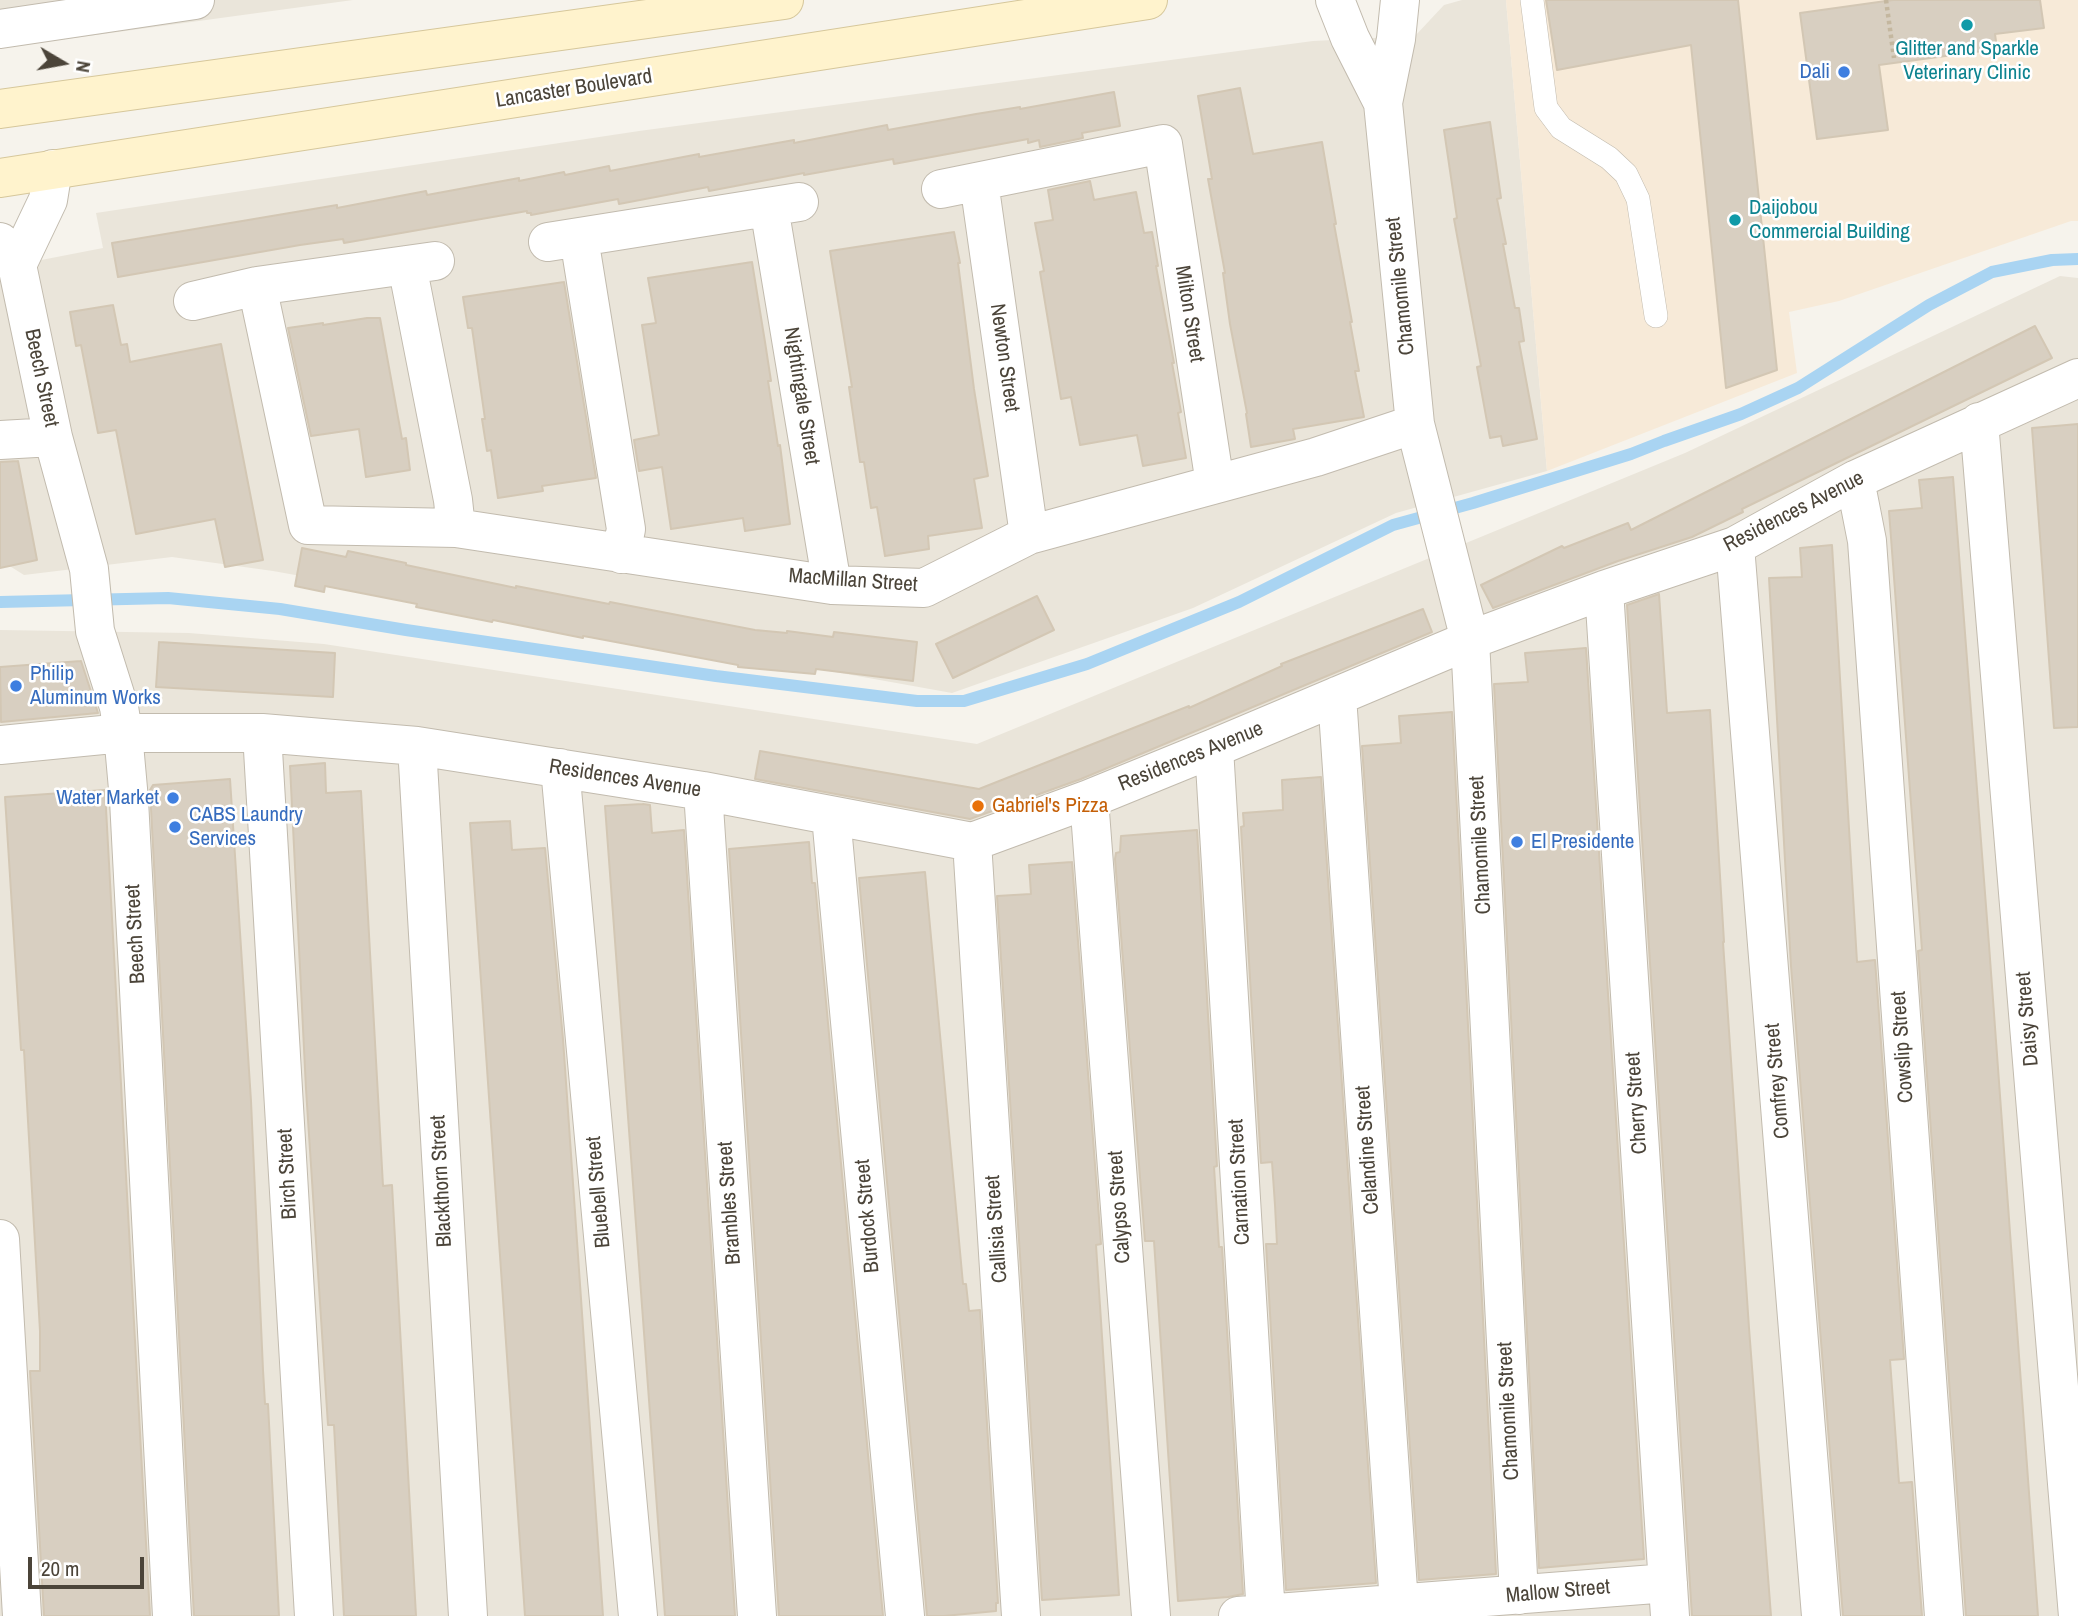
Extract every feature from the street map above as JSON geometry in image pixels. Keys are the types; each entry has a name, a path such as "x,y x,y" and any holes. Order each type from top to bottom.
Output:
{"main road":[{"path":"0,109 677,7 784,0"},
{"name":"Lancaster Boulevard","path":"0,178 1148,0"}],"street":[{"path":"0,29 195,0"},
{"name":"Chamomile Street","path":"1335,0 1350,38 1383,103"},
{"name":"Chamomile Street","path":"1399,0 1396,39 1383,103 1415,424 1470,639 1519,1595"},
{"name":"Milton Street","path":"979,182 1163,144 1215,484"},
{"name":"Beech Street","path":"53,169 48,200 8,254 53,438 89,569 95,631 121,720 130,814 172,1616"},
{"path":"941,189 979,182"},
{"name":"Newton Street","path":"979,182 1029,535"},
{"name":"Nightingale Street","path":"621,554 626,529 564,240 784,205 832,585"},
{"path":"193,301 257,286 421,263 456,528"},
{"name":"MacMillan Street","path":"257,286 308,525 456,528 832,585 924,588 1029,535 1316,457 1415,424"},
{"name":"Residences Avenue","path":"0,745 121,720 416,746 703,791 972,842 1089,799 1470,639 1735,546 1855,480 2078,378"},
{"name":"Daisy Street","path":"1979,422 2078,1616"},
{"path":"0,440 53,438"},
{"name":"Cowslip Street","path":"1855,480 1867,541 1944,1616"},
{"name":"Comfrey Street","path":"1735,546 1821,1616"},
{"name":"Cherry Street","path":"1604,590 1669,1599"},
{"name":"Celandine Street","path":"1337,696 1399,1604"},
{"name":"Birch Street","path":"262,733 314,1616"},
{"name":"Blackthorn Street","path":"416,746 468,1616"},
{"name":"Carnation Street","path":"1214,748 1257,1615"},
{"name":"Bluebell Street","path":"560,768 638,1616"},
{"name":"Brambles Street","path":"703,791 757,1616"},
{"name":"Calypso Street","path":"1089,799 1151,1616"},
{"name":"Burdock Street","path":"831,816 905,1616"},
{"name":"Callisia Street","path":"972,842 1021,1616"},
{"path":"0,1239 22,1616"},
{"name":"Mallow Street","path":"1257,1615 1519,1595 1669,1599"}],"lane":[{"path":"1532,0 1546,108 1561,128 1609,158 1626,174 1638,199 1656,316"}],"path":[{"path":"1886,0 1894,58"}],"shaded area":[{"path":"0,0 353,0 0,48"},
{"path":"1462,0 1506,0 1547,471 1396,513 1193,608 952,693 273,571 172,557 24,575 0,560 0,268 103,248 96,213 639,131 1313,41 1415,36 1444,5"},
{"path":"1506,0 2078,0 2078,221 2071,221 1839,301 1789,312 1797,373 1547,471"},
{"path":"2060,276 2078,278 2078,1616 0,1616 0,630 189,633 324,644 977,744 1685,453"}],"building":[{"name":"Daijobou Commercial Building","path":"1546,0 1738,0 1777,370 1726,388 1691,45 1557,70"},
{"path":"1893,0 2040,0 2044,28 1995,34 1997,49 1879,65 1888,130 1817,139 1800,13"},
{"path":"1240,88 1253,154 1322,142 1352,322 1359,371 1355,371 1364,417 1293,429 1295,439 1251,447 1208,179 1212,179 1198,96"},
{"path":"1114,92 1120,126 1082,133 1083,138 1040,147 1039,140 1028,143 1028,139 894,164 893,159 709,191 708,187 619,204 618,199 531,215 527,211 344,243 343,239 300,245 118,277 112,243 337,205 337,208 426,191 427,195 519,178 519,181 564,172 565,175 609,166 610,171 699,154 699,157 794,140 794,143 887,125 888,130"},
{"path":"1490,122 1501,198 1497,199 1506,244 1503,244 1515,308 1519,308 1524,341 1519,342 1537,439 1503,446 1501,436 1490,438 1477,367 1481,366 1454,219 1457,218 1444,130"},
{"path":"1090,181 1094,200 1136,192 1144,233 1152,232 1174,363 1181,412 1178,413 1186,458 1143,466 1137,435 1080,445 1071,397 1061,399 1040,272 1044,271 1035,223 1053,220 1048,190"},
{"path":"954,232 988,476 974,479 982,528 928,536 929,549 885,556 877,507 871,508 864,462 860,462 849,387 852,387 830,251"},
{"path":"752,262 790,524 745,531 743,518 671,529 662,467 639,471 634,440 659,435 642,325 656,323 648,278"},
{"path":"564,282 596,478 542,486 543,491 498,498 491,450 487,451 482,419 485,419 472,328 468,328 463,297"},
{"path":"113,305 121,345 127,344 130,362 221,344 263,560 225,567 215,519 136,534 116,430 98,433 81,345 76,346 70,312"},
{"path":"380,318 402,439 406,438 410,470 366,477 359,429 311,436 288,328"},
{"path":"2035,326 2052,358 1742,509 1743,512 1692,537 1618,561 1493,608 1481,585 1562,546 1564,548 1628,523 1631,530"},
{"path":"2078,424 2078,727 2054,728 2032,428"},
{"path":"18,461 37,560 0,568 0,462"},
{"path":"1953,477 2038,1616 1966,1616 1918,951 1922,950 1889,511 1922,508 1919,480"},
{"path":"1832,545 1857,962 1875,960 1904,1359 1890,1360 1899,1483 1912,1482 1922,1616 1843,1616 1791,966 1769,578 1802,577 1800,548"},
{"path":"302,548 346,557 348,551 516,588 609,604 610,602 755,630 833,637 834,632 917,642 913,681 816,669 815,674 738,667 589,637 493,620 492,622 325,586 324,592 295,586"},
{"path":"1659,594 1667,713 1710,710 1723,942 1771,1616 1692,1616 1627,605"},
{"path":"1037,596 1054,630 953,678 936,644"},
{"path":"1423,609 1432,632 1081,779 970,819 755,779 760,751 979,789 1189,708 1282,666 1281,664"},
{"path":"159,642 335,653 333,697 156,687"},
{"path":"1586,648 1644,1559 1539,1568 1494,684 1528,682 1525,653"},
{"path":"81,661 98,713 1,722 0,667"},
{"path":"1452,712 1496,1574 1419,1580 1362,746 1401,743 1399,716"},
{"path":"325,763 326,793 361,791 383,1186 392,1185 416,1616 344,1616 334,1425 328,1425 306,1089 290,766"},
{"path":"1321,777 1376,1583 1286,1590 1266,1244 1277,1244 1275,1205 1272,1162 1261,1163 1241,827 1244,826 1243,813 1283,810 1282,780"},
{"path":"230,779 251,1101 263,1370 265,1404 268,1404 279,1616 194,1616 150,790 153,785"},
{"path":"105,790 150,1616 44,1616 30,1371 40,1371 40,1331 24,1050 21,1050 5,797"},
{"path":"650,805 652,833 684,830 735,1616 665,1616 605,806"},
{"path":"510,821 512,850 545,848 563,1039 603,1616 525,1616 470,823"},
{"path":"1197,830 1217,1166 1214,1167 1219,1247 1222,1247 1243,1594 1178,1601 1154,1241 1145,1241 1115,859 1116,853 1120,852 1121,836"},
{"path":"809,842 883,1616 779,1616 729,849"},
{"path":"1072,862 1101,1244 1096,1245 1119,1595 1042,1600 997,896 1031,894 1029,865"},
{"path":"925,872 963,1284 966,1284 969,1311 980,1310 998,1603 996,1611 944,1616 927,1616 859,878"}],"waterway":[{"path":"0,602 168,598 280,609 716,676 917,701 964,701 1087,664 1239,602 1393,525 1631,454 1741,414 1798,388 1929,305 1992,272 2052,260 2078,259"}],"place":[{"name":"Glitter and Sparkle Veterinary Clinic","path":"1967,25"},
{"name":"Dali","path":"1844,72"},
{"name":"Daijobou Commercial Building","path":"1735,220"},
{"name":"Philip Aluminum Works","path":"16,686"},
{"name":"Water Market","path":"173,798"},
{"name":"Gabriel's Pizza","path":"978,806"},
{"name":"CABS Laundry Services","path":"175,827"},
{"name":"El Presidente","path":"1517,842"}]}
